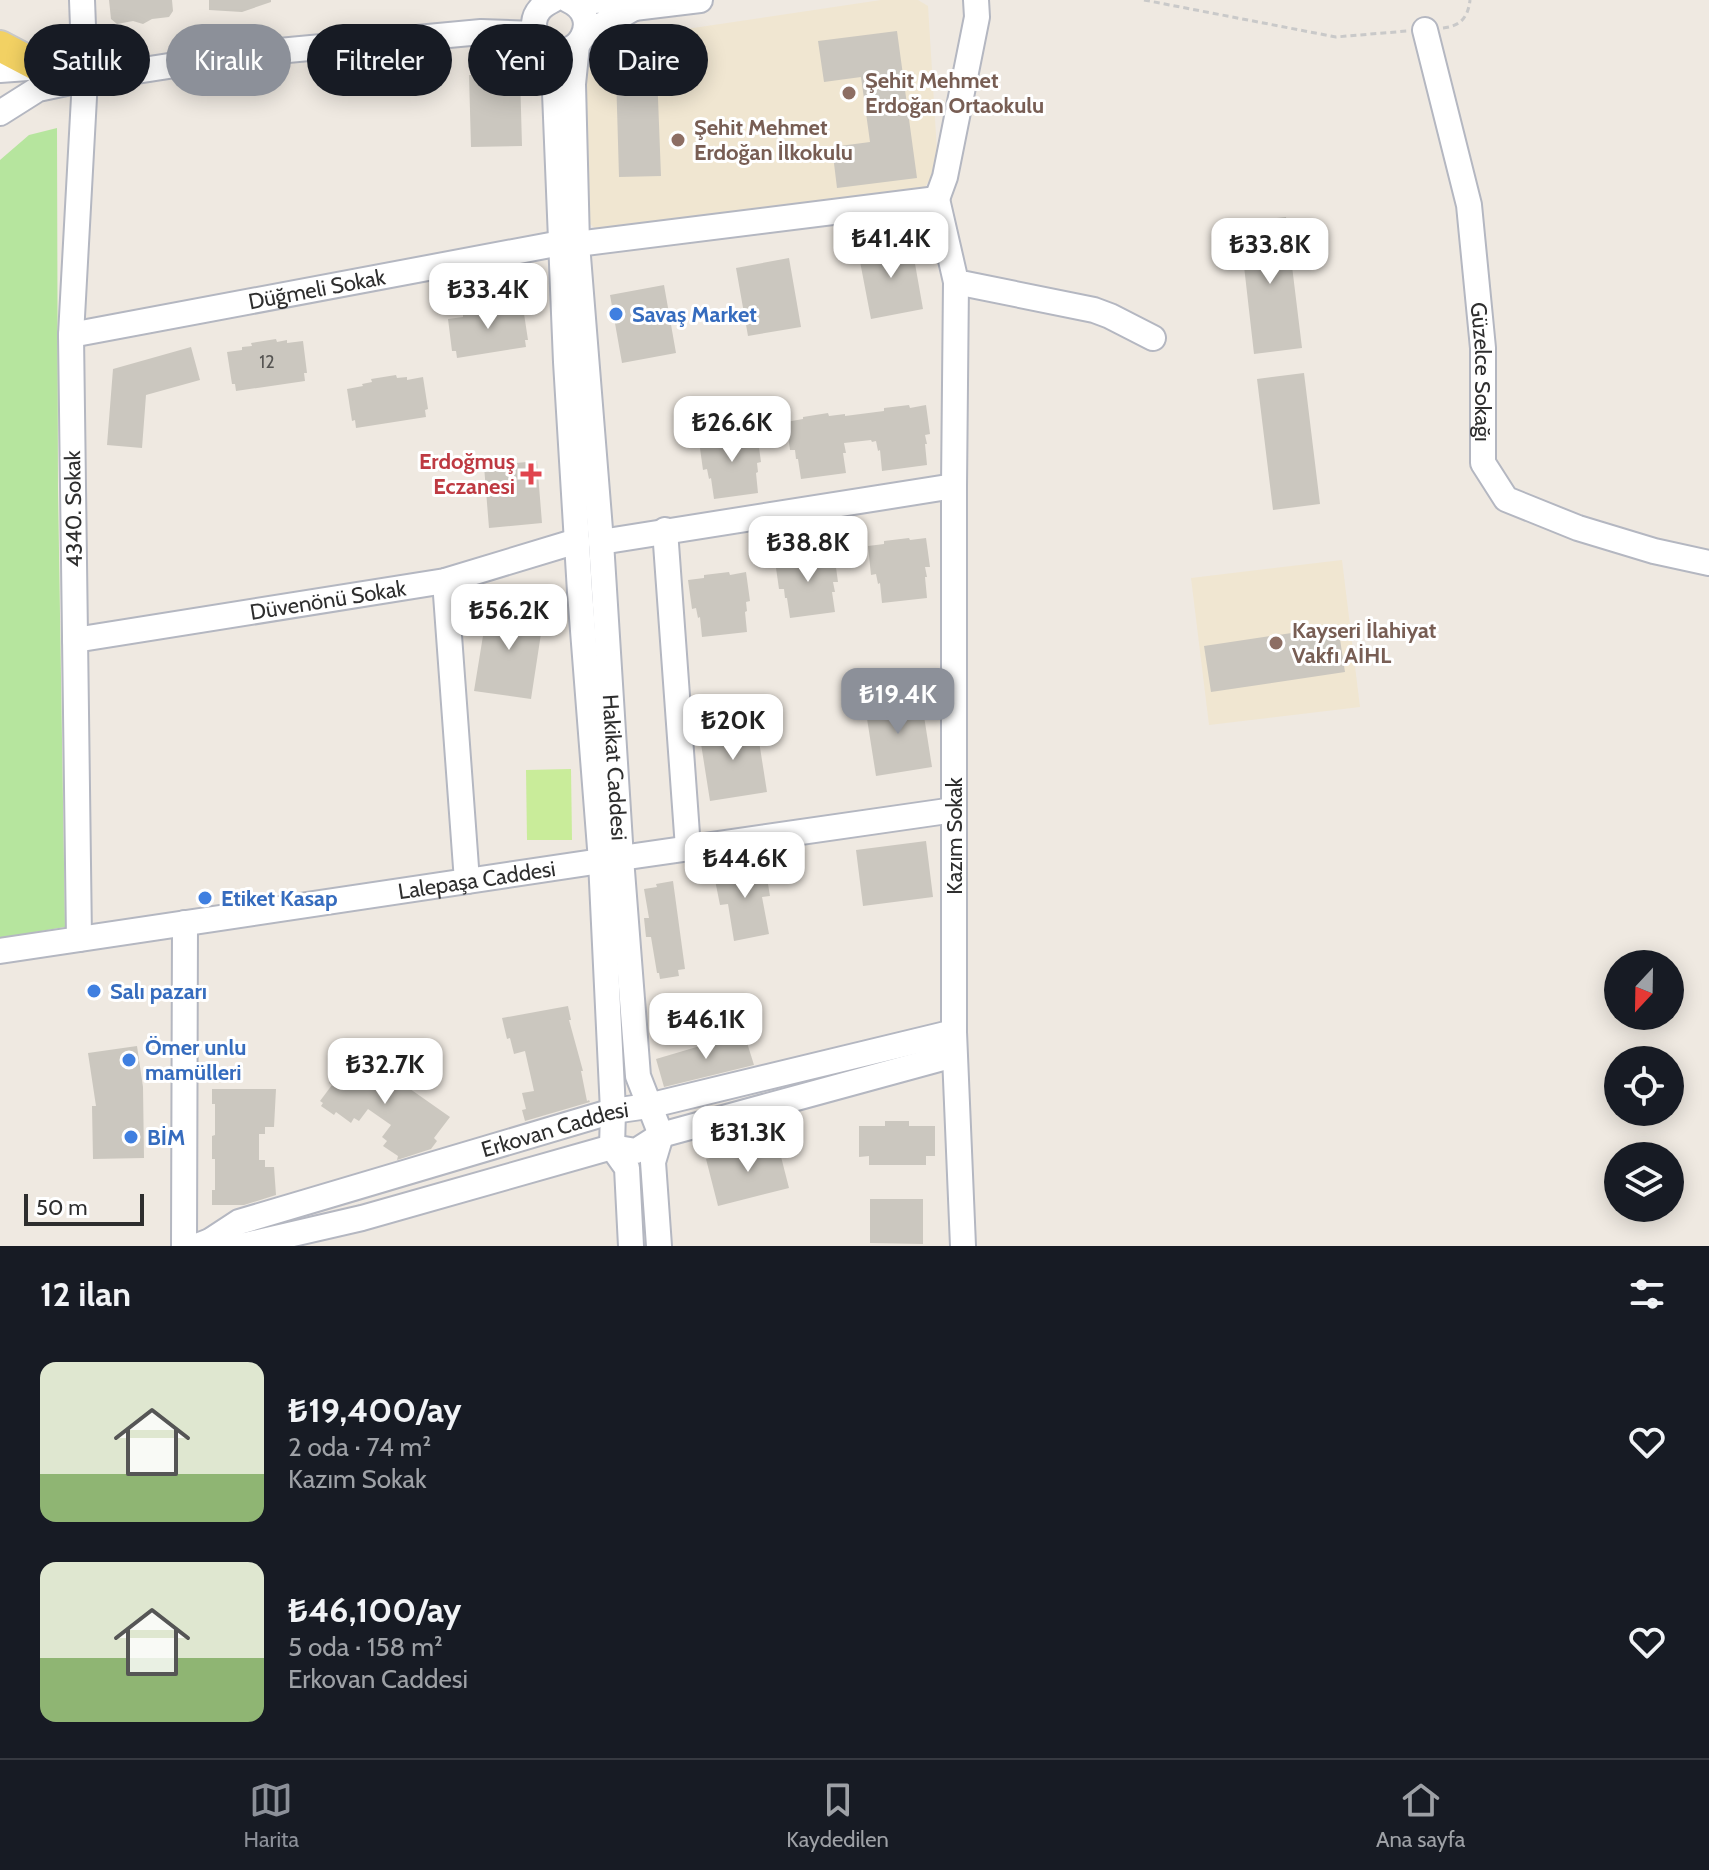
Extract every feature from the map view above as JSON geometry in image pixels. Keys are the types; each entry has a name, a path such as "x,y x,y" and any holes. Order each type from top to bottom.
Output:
{"main road":[{"path":"0,46 24,59"}],"street":[{"name":"4340. Sokak","path":"82,0 83,24"},
{"path":"150,69 246,54 481,32 604,0 634,8 700,0"},
{"path":"976,0 977,17 945,177 937,199 956,282 1094,310 1153,338"},
{"path":"550,12 554,50 562,51 634,8"},
{"path":"550,12 585,15 581,38"},
{"name":"Hakikat Caddesi","path":"550,12 569,244"},
{"name":"Güzelce Sokağı","path":"1425,30 1469,205 1483,348 1483,463 1506,499 1578,528 1654,551 1709,563"},
{"name":"Hakikat Caddesi","path":"581,38 573,84 566,362 589,541 611,859 638,1076 661,1135"},
{"path":"0,70 24,67"},
{"path":"0,113 27,96"},
{"name":"4340. Sokak","path":"79,939 71,335 84,96"},
{"name":"Düğmeli Sokak","path":"71,335 569,244 937,199"},
{"name":"Kazım Sokak","path":"956,282 954,1044 963,1246"},
{"name":"Düvenönü Sokak","path":"75,640 445,581 589,541 954,486"},
{"path":"665,530 688,848"},
{"path":"445,581 467,881"},
{"name":"Lalepaşa Caddesi","path":"0,951 954,810"},
{"name":"Hakikat Caddesi","path":"611,859 612,1147 627,1168 631,1246"},
{"path":"184,1246 185,923"},
{"name":"Erkovan Caddesi","path":"240,1238 613,1111 954,1044"},
{"name":"Erkovan Caddesi","path":"204,1244 362,1218 612,1147 636,1151 661,1135 954,1044"},
{"path":"659,1246 653,1162 661,1135"}],"path":[{"path":"1144,0 1336,37 1448,28 1459,23 1468,11 1470,0"}],"shaded area":[{"path":"881,0 918,0 928,6 938,167 923,190 599,232 588,222 586,72 589,68 589,96 708,96 708,26"},
{"name":"Kayseri İlahiyat Vakfı AİHL","path":"1342,560 1360,707 1209,725 1191,578"}],"green space":[{"path":"57,128 58,489 65,927 0,938 0,160 29,135"},
{"path":"571,769 572,840 527,840 526,770"}],"building":[{"path":"109,0 172,0 173,11 169,17 152,19 143,24 133,21 117,24 111,19"},
{"path":"209,0 271,2 242,12 209,10"},
{"path":"897,31 917,178 837,188 832,147 870,142 861,77 824,82 818,41"},
{"path":"470,96 521,96 522,146 471,147"},
{"path":"617,96 658,96 661,176 619,177"},
{"path":"1286,217 1302,348 1254,354 1239,222"},
{"path":"911,241 923,309 871,319 858,251"},
{"path":"789,258 801,327 748,336 736,268"},
{"path":"664,285 676,353 622,363 610,295"},
{"path":"497,305 497,309 507,307 508,310 523,307 528,340 525,340 526,347 457,358 456,351 452,351 448,319 473,313 472,309"},
{"path":"276,339 277,342 287,340 287,343 303,341 305,381 236,391 227,352 242,350 242,347 252,346 251,343"},
{"path":"191,347 200,380 146,395 142,448 107,445 113,369"},
{"path":"1304,373 1320,504 1273,510 1257,379"},
{"path":"396,375 397,378 407,377 407,380 423,377 428,409 425,410 426,417 356,428 347,389 363,386 372,382 371,379"},
{"path":"909,405 910,408 926,405 930,434 925,435 927,465 882,471 876,441 844,443 846,473 801,479 795,450 790,450 786,422 828,413 829,416 845,416"},
{"path":"741,433 741,436 757,433 761,462 757,463 756,473 758,493 714,499 711,478 707,469 703,470 699,441"},
{"path":"537,461 542,523 489,528 484,466"},
{"path":"926,538 930,567 925,567 927,598 882,603 880,583 876,574 871,575 868,546"},
{"path":"834,553 838,582 833,582 835,592 832,592 835,612 790,618 784,589 779,589 775,561"},
{"path":"729,572 730,575 746,572 750,601 746,602 745,612 747,632 702,637 700,617 696,608 692,609 688,580"},
{"path":"488,605 544,614 531,699 474,691"},
{"path":"1338,626 1345,672 1211,692 1204,646"},
{"path":"921,697 932,767 876,776 865,706"},
{"path":"756,722 767,792 710,801 699,731"},
{"path":"926,841 933,897 863,906 856,850"},
{"path":"750,866 765,866 770,896 762,897 769,934 734,941 728,904 720,905 714,875"},
{"path":"673,881 685,969 678,970 679,976 660,979 651,937 646,937 644,918 649,918 644,889"},
{"path":"568,1006 587,1101 590,1102 525,1121 522,1093 534,1091 532,1082 525,1051 514,1054 502,1018"},
{"path":"744,1033 754,1065 664,1087 656,1059"},
{"path":"137,1046 143,1087 144,1158 93,1159 92,1106 96,1106 88,1053"},
{"path":"356,1051 450,1117 434,1138 437,1141 431,1149 397,1160 398,1156 383,1146 387,1141 382,1137 391,1125 368,1109 359,1121 354,1118 351,1123 321,1106 323,1103 320,1101 332,1085 329,1083"},
{"path":"212,1089 276,1089 274,1127 265,1127 265,1134 259,1134 259,1160 265,1160 265,1167 274,1167 276,1195 244,1205 212,1205 212,1190 215,1190 212,1136 215,1135 215,1104 212,1104"},
{"path":"885,1121 909,1121 909,1126 935,1126 935,1156 926,1156 926,1165 869,1165 869,1156 859,1157 859,1126 885,1126"},
{"path":"777,1141 789,1188 718,1206 706,1159"},
{"path":"870,1199 923,1199 923,1244 870,1243"}],"place":[{"name":"Şehit Mehmet Erdoğan Ortaokulu","path":"849,93"},
{"name":"Şehit Mehmet Erdoğan İlkokulu","path":"678,140"},
{"name":"Savaş Market","path":"616,314"},
{"name":"Erdoğmuş Eczanesi","path":"531,474"},
{"name":"Kayseri İlahiyat Vakfı AİHL","path":"1276,643"},
{"name":"Etiket Kasap","path":"205,898"},
{"name":"Salı pazarı","path":"94,991"},
{"name":"Ömer unlu mamülleri","path":"129,1060"},
{"name":"BİM","path":"131,1137"}]}
